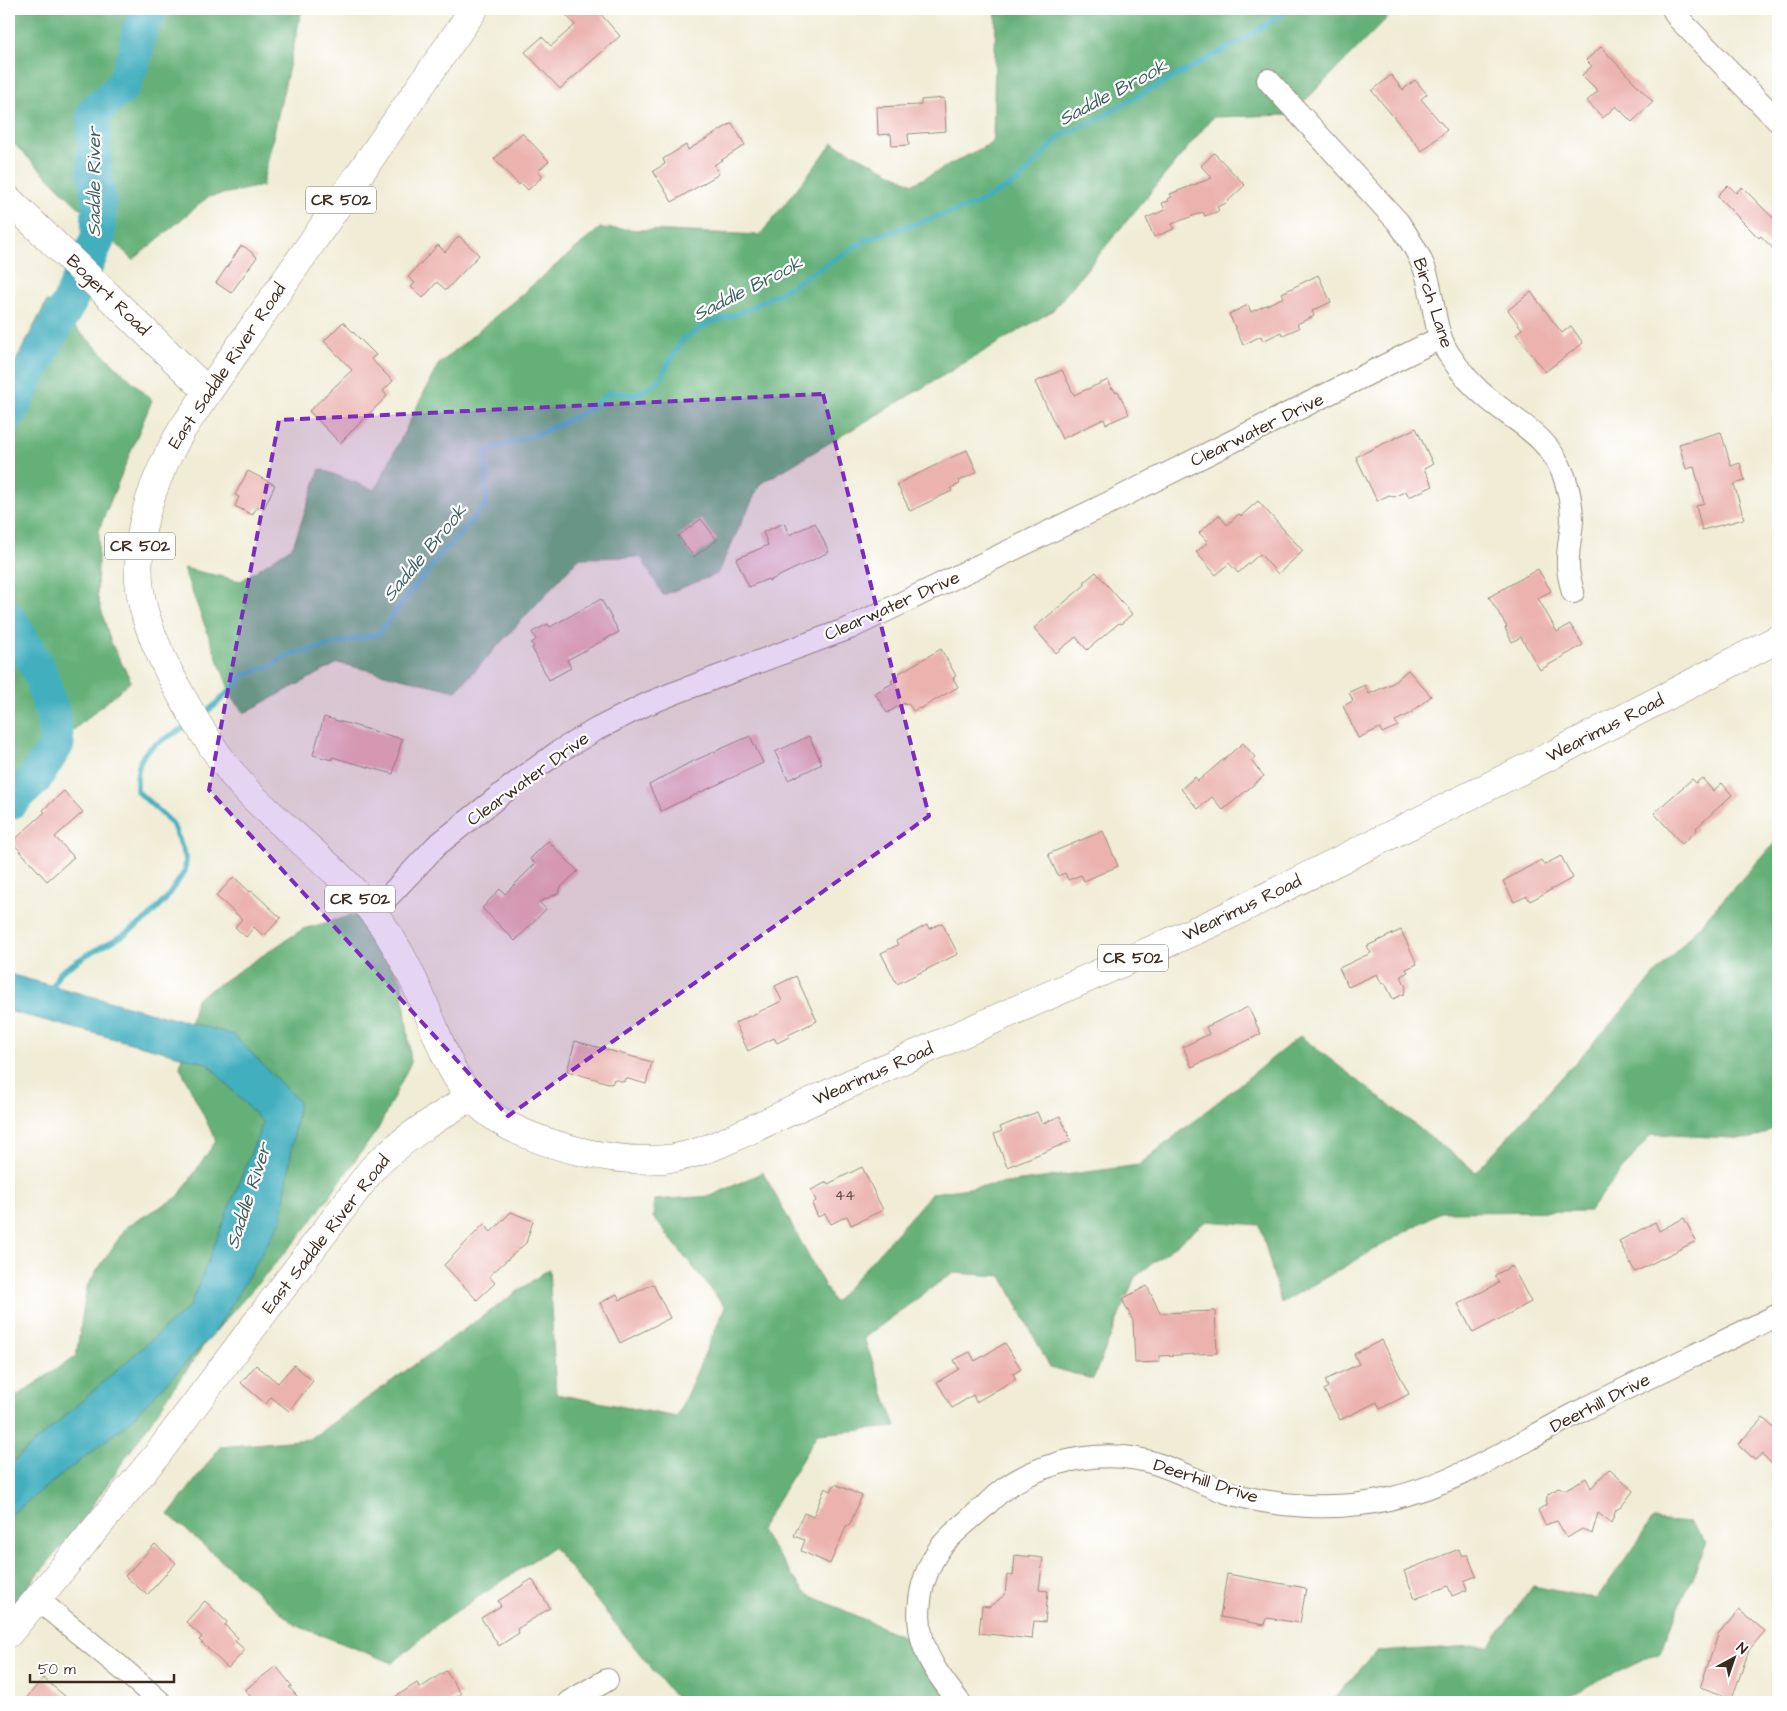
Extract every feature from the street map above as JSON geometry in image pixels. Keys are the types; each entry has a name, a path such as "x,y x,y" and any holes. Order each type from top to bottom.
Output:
{"main road":[{"name":"East Saddle River Road","path":"9,1633 156,1456 372,1169 416,1131 471,1097 462,1086 451,1066 420,994 386,930 373,913 321,858 248,791 223,762 203,733 159,651 144,608 138,569 146,509 160,470 179,435 207,391 474,9"},
{"name":"Bogert Road","path":"9,200 207,391"},
{"name":"Wearimus Road","path":"471,1097 489,1113 513,1129 542,1142 590,1154 624,1159 656,1160 676,1158 699,1152 1217,921 1566,748 1778,639"}],"street":[{"path":"1673,9 1678,18 1778,121"},
{"name":"Birch Lane","path":"1268,80 1398,222 1415,247 1427,275 1440,338 1465,375 1489,400 1527,426 1543,442 1555,458 1564,476 1570,497 1572,521 1568,548 1568,569 1573,592"},
{"name":"Clearwater Drive","path":"373,913 436,846 558,752 597,729 647,704 677,692 850,628 1111,502 1440,338"},
{"name":"Deerhill Drive","path":"959,1702 933,1666 923,1643 919,1616 924,1580 932,1560 946,1541 1002,1490 1026,1475 1051,1465 1077,1458 1102,1456 1129,1458 1158,1464 1228,1492 1267,1501 1306,1506 1346,1506 1386,1500 1424,1490 1457,1477 1578,1412 1778,1315"},
{"path":"37,1599 160,1702"},
{"path":"569,1702 607,1680"}],"highlighted area":[{"path":"823,394 929,816 508,1116 209,790 279,420"}],"green space":[{"path":"9,9 302,9 262,186 208,197 133,260 9,139"},
{"path":"996,9 1396,9 1291,115 1213,117 1052,311 760,484 717,574 663,595 641,557 579,558 456,691 338,663 244,713 232,697 183,568 241,581 293,546 320,469 375,490 438,365 600,228 760,235 833,143 913,184 993,142"},
{"path":"47,301 152,400 99,529 97,595 111,643 131,681 57,744 9,780 9,374"},
{"path":"1778,839 1778,1126 1752,1139 1651,1134 1589,1211 1440,1212 1281,1303 1260,1225 1206,1221 1135,1277 1093,1379 1050,1367 1002,1276 952,1273 864,1338 896,1427 817,1434 760,1530 805,1593 924,1646 968,1702 679,1702 553,1547 438,1624 393,1663 295,1625 169,1515 220,1447 310,1439 549,1269 556,1394 677,1417 725,1307 653,1217 654,1200 711,1196 763,1172 834,1303 932,1193 1139,1165 1300,1036 1476,1172"},
{"path":"364,912 402,982 411,1062 378,1129 304,1231 206,1342 81,1522 9,1610 9,1401 76,1356 87,1286 127,1226 178,1197 216,1141 180,1067 196,999 303,929"},
{"path":"1653,1519 1689,1522 1707,1542 1660,1652 1555,1702 1330,1702 1376,1652 1490,1645 1533,1586 1597,1599"}],"water":[{"path":"57,744 53,778 9,818 9,780"},
{"path":"9,974 234,1035 299,1102 281,1221 216,1331 129,1422 9,1516 9,1465 190,1306 263,1123 207,1063 9,1011"}],"building":[{"path":"561,9 596,9 620,36 560,89 525,52 542,37 551,46 575,25"},
{"path":"1601,47 1653,102 1632,122 1616,106 1603,118 1587,101 1598,91 1582,75 1592,66 1586,60"},
{"path":"1391,75 1403,90 1415,80 1427,94 1421,99 1447,130 1422,151 1372,91"},
{"path":"944,98 946,131 908,134 909,145 892,146 891,134 878,135 877,107 921,105 921,100"},
{"path":"732,123 745,145 714,165 719,174 672,202 653,171 665,164 663,159 686,145 688,150"},
{"path":"522,133 549,161 538,171 543,176 528,190 521,183 519,185 494,159"},
{"path":"1214,153 1245,185 1226,203 1217,207 1219,211 1205,216 1203,212 1172,224 1174,229 1154,237 1146,218 1165,210 1162,203 1169,201 1168,199 1172,197 1170,194 1212,178 1201,166"},
{"path":"1728,185 1736,193 1742,187 1778,223 1778,254 1717,196"},
{"path":"459,236 479,255 446,290 437,282 423,298 411,287 415,283 408,277 438,245 445,252"},
{"path":"241,246 257,257 231,293 216,283"},
{"path":"1318,275 1331,302 1312,311 1314,316 1297,324 1299,328 1283,335 1281,332 1263,341 1261,336 1243,345 1229,314 1248,305 1251,312 1284,297 1282,293"},
{"path":"1531,292 1562,333 1571,326 1583,343 1545,372 1516,334 1522,329 1508,310"},
{"path":"343,322 376,355 371,359 393,381 383,391 387,396 340,443 309,411 352,370 324,341"},
{"path":"1062,370 1074,395 1108,380 1112,389 1115,392 1118,391 1129,414 1106,424 1104,419 1062,439 1035,382"},
{"path":"1416,428 1433,464 1424,469 1433,486 1409,497 1406,491 1394,497 1389,495 1377,501 1356,457"},
{"path":"1721,432 1731,466 1740,463 1745,481 1734,484 1744,519 1702,530 1696,506 1704,503 1694,467 1686,469 1679,444"},
{"path":"967,450 977,472 959,481 960,484 951,488 952,491 910,511 897,484"},
{"path":"248,471 275,485 263,510 257,507 252,515 235,506 239,497 235,495"},
{"path":"1258,501 1303,551 1278,574 1260,554 1238,573 1229,563 1216,575 1196,552 1208,542 1199,533 1219,515 1227,525"},
{"path":"701,519 717,540 694,557 678,536"},
{"path":"784,523 789,535 815,523 829,552 769,581 768,579 749,587 736,559 768,545 763,532"},
{"path":"1538,569 1551,591 1538,598 1557,632 1570,624 1583,645 1540,670 1521,637 1512,642 1505,628 1507,627 1489,597"},
{"path":"1096,572 1132,614 1087,650 1076,637 1056,653 1034,628 1086,584 1084,582"},
{"path":"601,599 619,632 567,660 571,668 549,680 532,648 534,647 531,643 536,640 532,632 548,624 550,627"},
{"path":"941,649 956,676 953,678 958,687 920,709 913,711 908,703 905,705 904,703 887,713 875,693 893,683 891,681 900,675 899,673"},
{"path":"1408,670 1431,696 1410,714 1395,721 1398,726 1382,733 1380,728 1358,738 1343,706 1353,701 1349,692 1365,685 1369,694 1393,683"},
{"path":"324,717 402,739 393,774 332,757 332,760 313,755"},
{"path":"750,736 763,763 661,811 649,785 689,763"},
{"path":"809,736 822,764 788,780 775,752"},
{"path":"1243,743 1255,757 1251,761 1264,776 1223,810 1212,797 1198,809 1181,789 1195,777 1198,781"},
{"path":"1702,778 1713,791 1722,783 1732,795 1696,828 1697,830 1682,844 1654,813 1692,779 1696,783"},
{"path":"64,791 83,812 55,837 74,857 47,881 12,842 45,812 43,810"},
{"path":"1103,831 1118,866 1084,881 1081,875 1068,880 1065,873 1058,876 1048,854"},
{"path":"548,841 578,871 561,887 559,893 539,902 546,909 515,941 482,908 500,889 505,894 535,864 530,859"},
{"path":"1561,856 1573,878 1530,901 1527,896 1514,902 1503,881 1541,860 1544,865"},
{"path":"234,877 281,918 264,936 254,927 246,937 235,927 242,919 216,896"},
{"path":"942,923 958,954 897,984 881,953 898,945 896,941 927,925 929,929"},
{"path":"1401,930 1417,964 1406,969 1408,972 1401,976 1406,987 1404,994 1393,999 1385,983 1382,984 1377,974 1348,987 1339,968 1371,953 1367,946"},
{"path":"796,976 817,1021 788,1035 789,1037 777,1043 774,1038 748,1051 735,1023 782,1001 775,986"},
{"path":"1248,1007 1261,1034 1192,1067 1183,1047 1209,1034 1206,1027"},
{"path":"575,1041 652,1062 646,1084 625,1078 624,1082 614,1079 612,1084 567,1071"},
{"path":"1037,1112 1042,1124 1060,1116 1071,1141 1007,1167 994,1134 1002,1131 1000,1127"},
{"path":"862,1167 883,1210 851,1225 847,1216 831,1224 825,1214 818,1217 812,1204 816,1201 811,1190 827,1182 828,1184"},
{"path":"511,1212 533,1221 526,1243 489,1276 495,1283 477,1300 444,1265 484,1224 491,1232"},
{"path":"1684,1218 1696,1241 1635,1272 1619,1241 1655,1222 1659,1231"},
{"path":"1512,1266 1531,1302 1473,1333 1458,1304 1499,1283 1495,1275"},
{"path":"653,1284 670,1318 620,1343 600,1303 617,1294 620,1300"},
{"path":"1147,1286 1160,1313 1215,1311 1217,1353 1159,1356 1159,1362 1135,1363 1133,1321 1122,1299"},
{"path":"1382,1340 1409,1394 1380,1409 1377,1402 1340,1420 1324,1390 1328,1387 1325,1380 1359,1364 1354,1354"},
{"path":"1005,1343 1021,1369 1013,1374 1016,1379 976,1402 973,1395 952,1408 937,1382 959,1369 954,1360 970,1352 975,1361"},
{"path":"256,1365 278,1383 294,1365 313,1381 289,1411 271,1397 266,1404 241,1383"},
{"path":"1763,1418 1778,1432 1778,1470 1762,1454 1755,1460 1738,1444"},
{"path":"1609,1469 1633,1491 1621,1507 1616,1510 1611,1523 1598,1513 1592,1534 1582,1529 1567,1538 1557,1521 1545,1525 1538,1510 1546,1505 1547,1496 1558,1488 1564,1490 1586,1478 1591,1488"},
{"path":"835,1484 862,1496 830,1564 801,1551 805,1540 794,1536 804,1513 813,1517 825,1488 831,1491"},
{"path":"155,1544 176,1563 147,1595 125,1576"},
{"path":"1459,1549 1461,1555 1468,1555 1476,1576 1464,1581 1467,1590 1452,1596 1448,1586 1415,1599 1404,1571"},
{"path":"1015,1555 1043,1558 1039,1590 1048,1591 1045,1622 1034,1621 1032,1639 979,1633 982,1606 989,1607 1005,1595 1007,1575 1013,1576"},
{"path":"1227,1574 1306,1588 1300,1623 1267,1618 1265,1625 1220,1617"},
{"path":"532,1579 550,1608 517,1629 519,1633 499,1646 481,1618 501,1606 498,1601"},
{"path":"205,1601 227,1622 225,1625 238,1638 235,1641 245,1650 228,1668 199,1640 202,1637 186,1622"},
{"path":"1739,1610 1765,1631 1749,1650 1732,1699 1700,1688 1718,1635"},
{"path":"276,1666 292,1686 289,1687 302,1702 255,1702 245,1690"},
{"path":"446,1671 461,1694 448,1702 387,1702 417,1683 420,1688"},
{"path":"43,1678 72,1702 23,1702"}],"waterway":[{"name":"Saddle River","path":"9,414 41,351 69,303 98,238 99,202 94,170 94,112 123,86 135,55 139,30 151,9"},
{"name":"Saddle Brook","path":"201,716 214,706 246,674 269,667 288,655 378,634 444,550 486,504 486,452 540,433 587,411 610,392 636,395 660,381 683,339 707,324 741,313 781,292 868,239 977,204 1018,181 1059,137 1095,121 1242,40 1291,9"},
{"name":"Saddle River","path":"9,619 38,668 53,715 57,744 34,780 9,803"},
{"name":"Saddle Brook","path":"53,986 59,973 147,919 166,899 185,871 186,858 172,823 137,791 137,775 140,763 150,748 189,724"}]}
